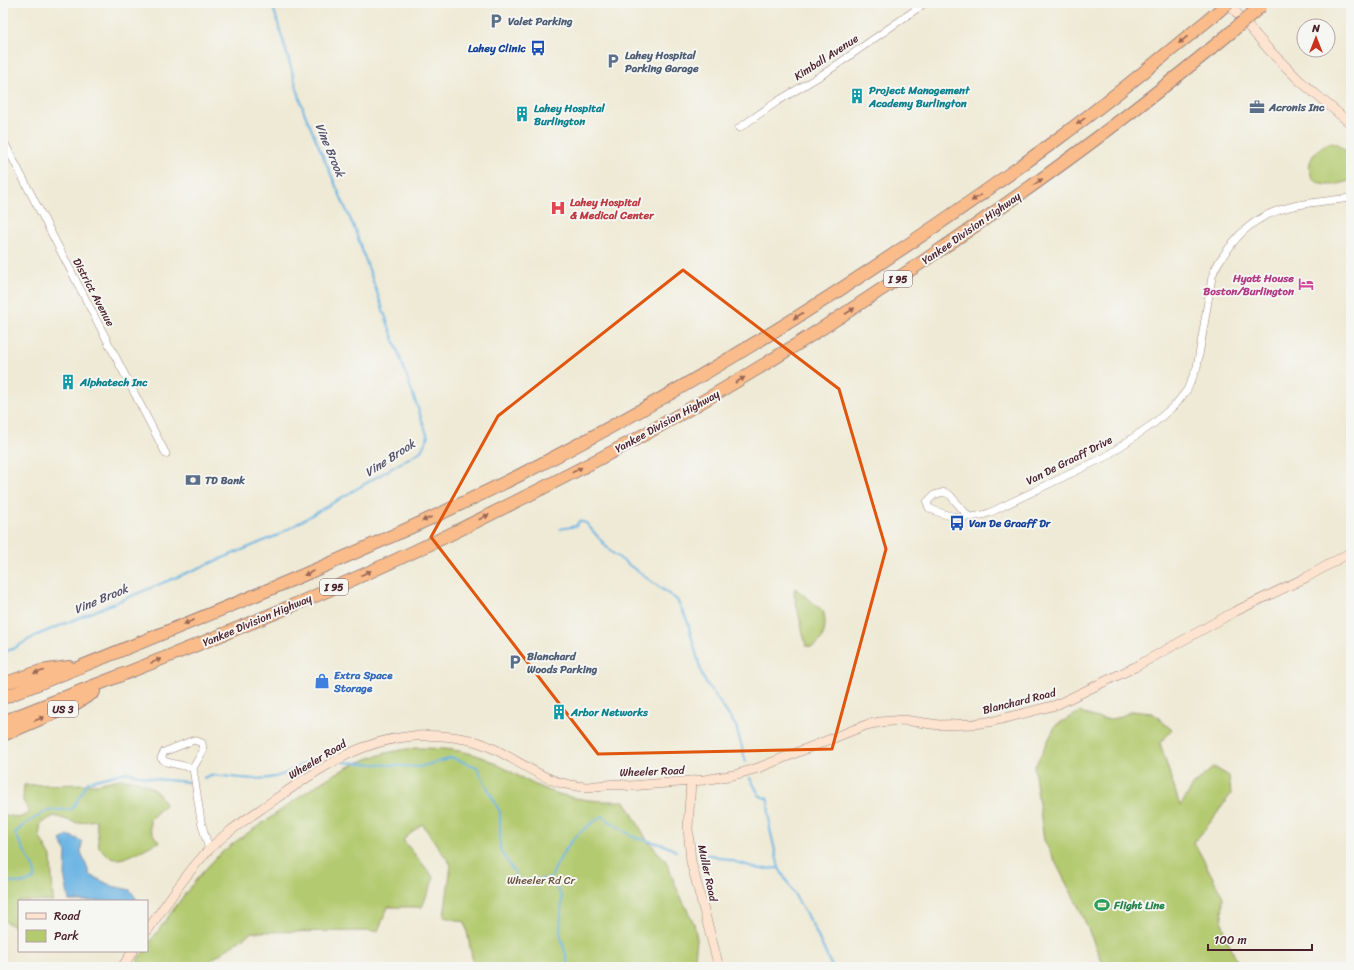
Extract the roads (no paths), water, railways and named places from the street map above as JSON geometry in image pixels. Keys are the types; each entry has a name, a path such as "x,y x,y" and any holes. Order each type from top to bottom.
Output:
{"highway":[{"name":"Yankee Division Highway","path":"3,698 296,579 465,502 600,432 697,378 841,288 980,195 1062,136 1228,3"},
{"name":"Yankee Division Highway","path":"3,722 282,610 452,533 574,472 695,406 803,341 969,231 1104,133 1230,33 1263,4"},
{"path":"3,684 41,671 91,663"},
{"name":"US 3","path":"3,734 75,704 120,675"}],"main road":[{"path":"1228,3 1270,51 1299,80 1351,124"},
{"name":"Blanchard Road","path":"691,781 717,778 752,770 852,730 880,722 904,720 939,725 974,724 994,721 1056,705 1135,667 1234,612 1313,574 1351,552"},
{"name":"Wheeler Road","path":"148,930 174,892 209,850 256,812 324,766 366,745 402,737 445,736 481,743 547,777 573,786 586,787 623,784 630,786 691,781"},
{"name":"Muller Road","path":"691,781 688,828 691,862 719,967"},
{"path":"122,967 132,952"}],"street":[{"name":"Kimball Avenue","path":"739,128 778,101 828,71 925,3"},
{"name":"District Avenue","path":"3,140 166,454"},
{"name":"Van De Graaff Drive","path":"969,517 950,495 944,492 934,495 927,502 929,508 943,515 969,517 989,513 1105,457 1167,413 1187,390 1194,374 1200,355 1212,277 1233,241 1242,231 1256,220 1280,209 1351,198"},
{"path":"193,768 166,762 162,758 164,752 194,740 202,743 203,751 193,768 201,821 209,850"}],"water":[{"path":"68,835 82,841 81,852 90,875 112,886 130,890 137,900 69,900 65,879 66,852 60,840"}],"waterway":[{"name":"Vine Brook","path":"3,652 13,649 35,636 278,535 421,451 428,437 355,230 304,112 272,3"},
{"path":"560,529 576,526 579,521 586,523 611,552 677,600 687,620 703,678 736,726 746,762"},
{"path":"343,762 419,767 452,758 477,767 500,812 500,850 521,883 551,878"},
{"path":"204,778 210,775 264,779 286,773 307,762 317,759"},
{"path":"3,882 25,883 34,879 35,871 15,833 25,824 47,811 72,809 88,782 126,772 155,779 189,782"},
{"path":"750,778 760,796 768,799 770,829 779,868 814,928 832,967"},
{"path":"551,878 555,867 570,842 584,829 602,816 633,837 664,845 676,851"},
{"path":"702,855 712,855 760,869 779,868"},
{"path":"551,878 562,897 560,933 569,967"}],"place":[{"name":"Valet Parking","path":"496,21"},
{"name":"Lahey Clinic","path":"538,48"},
{"name":"Lahey Hospital Parking Garage","path":"613,61"},
{"name":"Project Management Academy Burlington","path":"857,96"},
{"name":"Acronis Inc","path":"1257,107"},
{"name":"Lahey Hospital Burlington","path":"522,114"},
{"name":"Lahey Hospital & Medical Center","path":"558,208"},
{"name":"Hyatt House Boston/Burlington","path":"1306,284"},
{"name":"Alphatech Inc","path":"68,382"},
{"name":"TD Bank","path":"193,480"},
{"name":"Van De Graaff Dr","path":"957,523"},
{"name":"Blanchard Woods Parking","path":"515,662"},
{"name":"Extra Space Storage","path":"322,681"},
{"name":"Arbor Networks","path":"559,712"},
{"name":"Flight Line","path":"1102,905"}],"park label":[{"name":"Wheeler Rd Cr","path":"541,880"}]}
